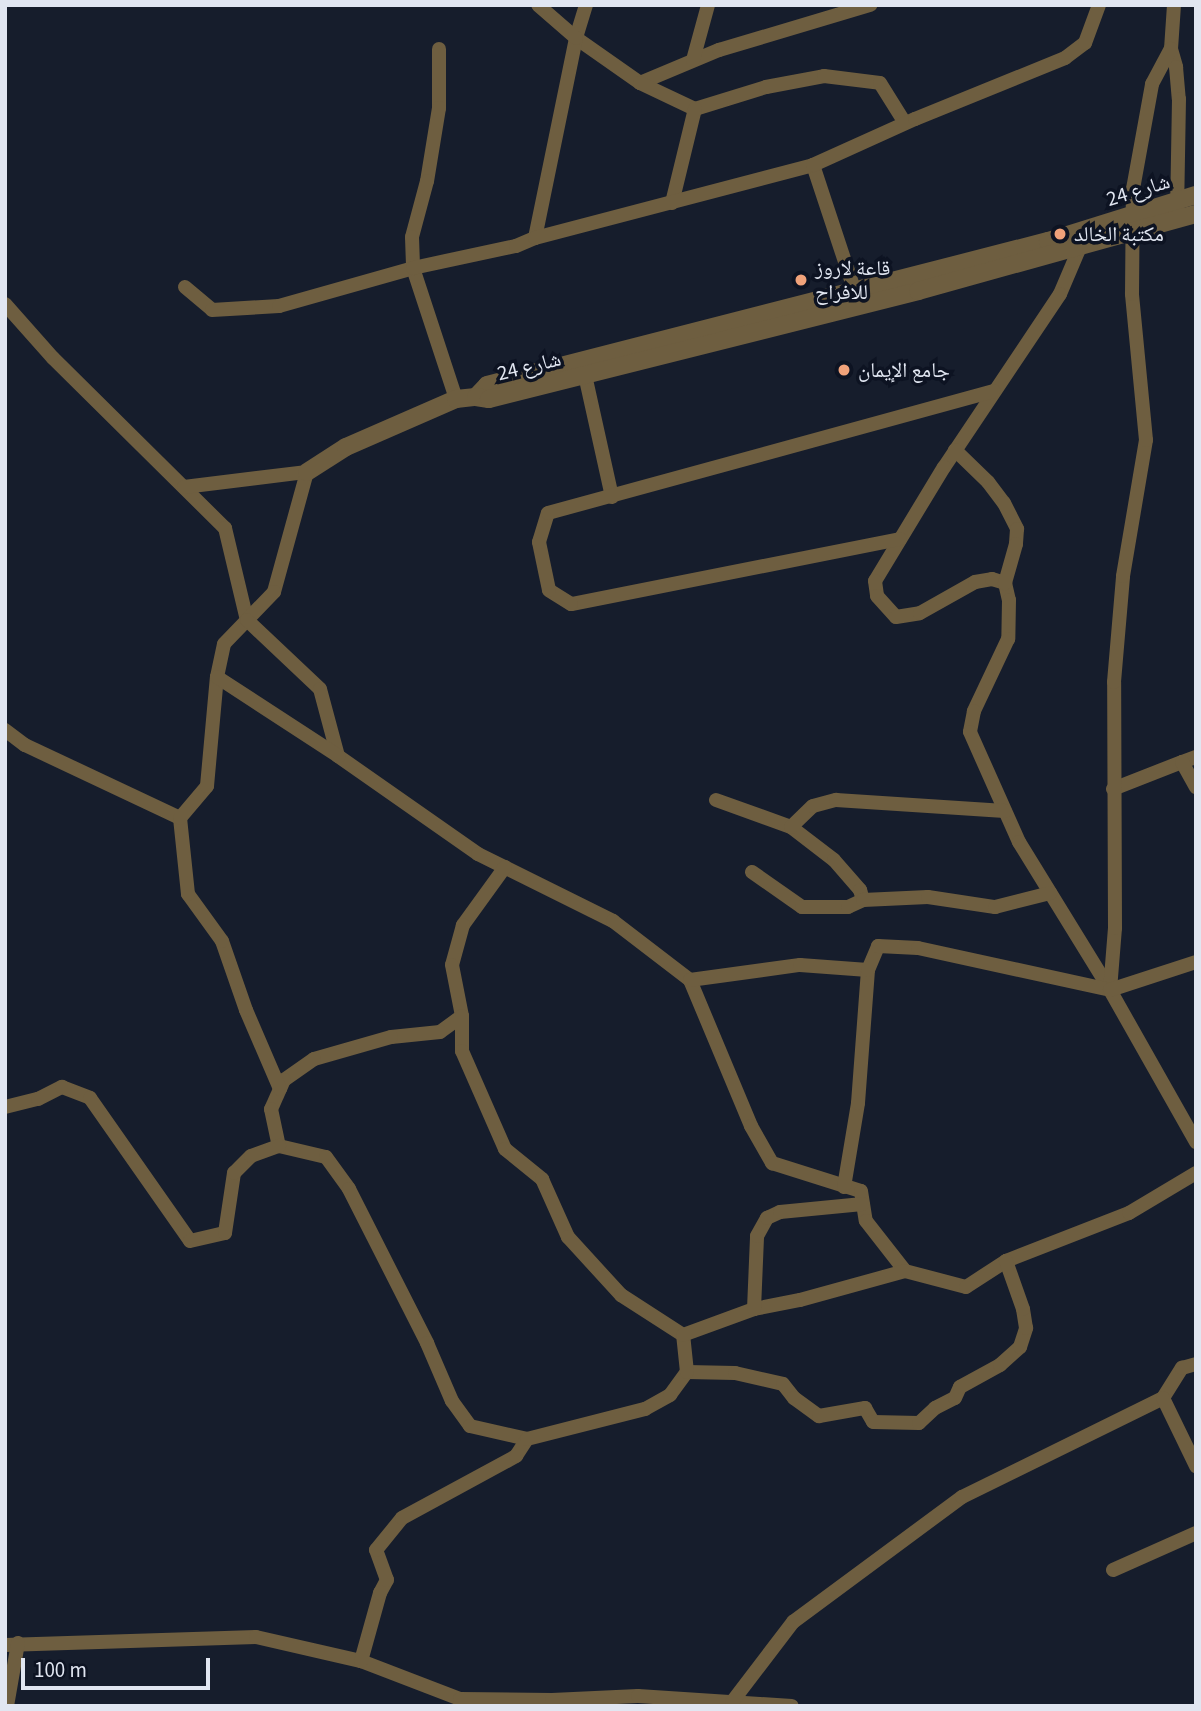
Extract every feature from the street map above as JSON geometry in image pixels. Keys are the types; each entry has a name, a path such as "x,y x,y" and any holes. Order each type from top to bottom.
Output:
{"street":[{"path":"538,5 576,38 639,83 695,109 766,88 824,76 880,83 905,123"},
{"path":"535,238 576,38 586,5"},
{"path":"693,60 708,5"},
{"path":"639,83 693,60 870,5"},
{"path":"186,287 212,310 279,306 413,268 516,246 535,238 813,165 905,123 1065,58 1085,43 1099,5"},
{"path":"1174,5 1171,49 1179,99 1177,211"},
{"path":"439,49 439,108 427,181 412,237 413,268 456,400"},
{"path":"1110,990 1115,928 1114,682 1123,576 1146,440 1132,294 1132,224 1138,151 1152,84 1171,49"},
{"path":"672,203 695,109"},
{"path":"813,165 858,299"},
{"name":"شارع 24","path":"476,397 489,399 585,375 1079,240 1177,211 1196,195"},
{"name":"شارع 24","path":"1177,211 1196,214"},
{"path":"1005,583 992,579 975,582 920,613 896,617 877,596 875,581 955,450 1060,294 1079,240"},
{"name":"شارع 24","path":"476,397 487,385 858,299"},
{"path":"5,304 53,358 225,528 247,620 320,689 338,756"},
{"path":"585,375 612,497"},
{"path":"900,539 571,604 550,590 539,542 548,513 994,391"},
{"path":"184,488 307,472 346,447 423,411 456,400 476,397"},
{"path":"955,450 988,482 1004,503 1017,529 1016,544 1005,583 1009,600 1008,639 974,711 970,732 1019,842 1110,990 1196,1142"},
{"path":"280,1089 246,1010 222,941 188,894 180,818 206,786 217,677 224,644 274,592 307,472"},
{"path":"217,677 338,756 478,854 613,921 690,980 751,1126 772,1163 861,1191 866,1221 905,1271"},
{"path":"5,730 25,745 180,818"},
{"path":"1114,789 1189,760 1196,787"},
{"path":"716,800 791,827 834,860 860,890 863,900"},
{"path":"791,827 813,806 836,800 1005,811"},
{"path":"505,867 463,925 455,951 452,965 462,1016 462,1051 506,1149 542,1179 568,1237 621,1295 683,1335"},
{"path":"752,872 802,906 848,907 863,900 928,897 995,907 1050,893"},
{"path":"844,1187 858,1103 868,970 878,946 918,948 1110,990 1196,962"},
{"path":"690,980 800,965 868,970"},
{"path":"279,1146 271,1110 284,1080 314,1059 391,1037 440,1032 462,1016"},
{"path":"5,1107 38,1099 62,1087 90,1098 190,1241 225,1233 234,1173 251,1156 279,1146 326,1157 349,1189 427,1343 452,1401 470,1426 527,1439 645,1409 670,1395 687,1372 683,1335"},
{"path":"683,1335 754,1309 800,1300 905,1271 966,1287 1006,1261 1129,1213 1196,1173"},
{"path":"754,1309 757,1236 767,1218 780,1212 863,1204"},
{"path":"687,1372 735,1374 783,1384 794,1398 819,1416 865,1408 873,1422 919,1423 935,1408 955,1398 960,1387 1000,1365 1020,1347 1026,1328 1023,1309 1006,1261"},
{"path":"732,1702 793,1622 962,1497 1163,1398 1182,1368 1196,1364"},
{"path":"1163,1398 1196,1466"},
{"path":"360,1661 380,1593 387,1580 376,1549 402,1518 516,1456 527,1439"},
{"path":"1113,1570 1196,1532"},
{"path":"8,1706 11,1644 256,1637 360,1661 460,1699 732,1702 792,1706"}],"place":[{"name":"مكتبة الخالد","path":"1060,234"},
{"name":"قاعة لاروز للافراح","path":"801,280"},
{"name":"جامع الإيمان","path":"844,370"}]}
